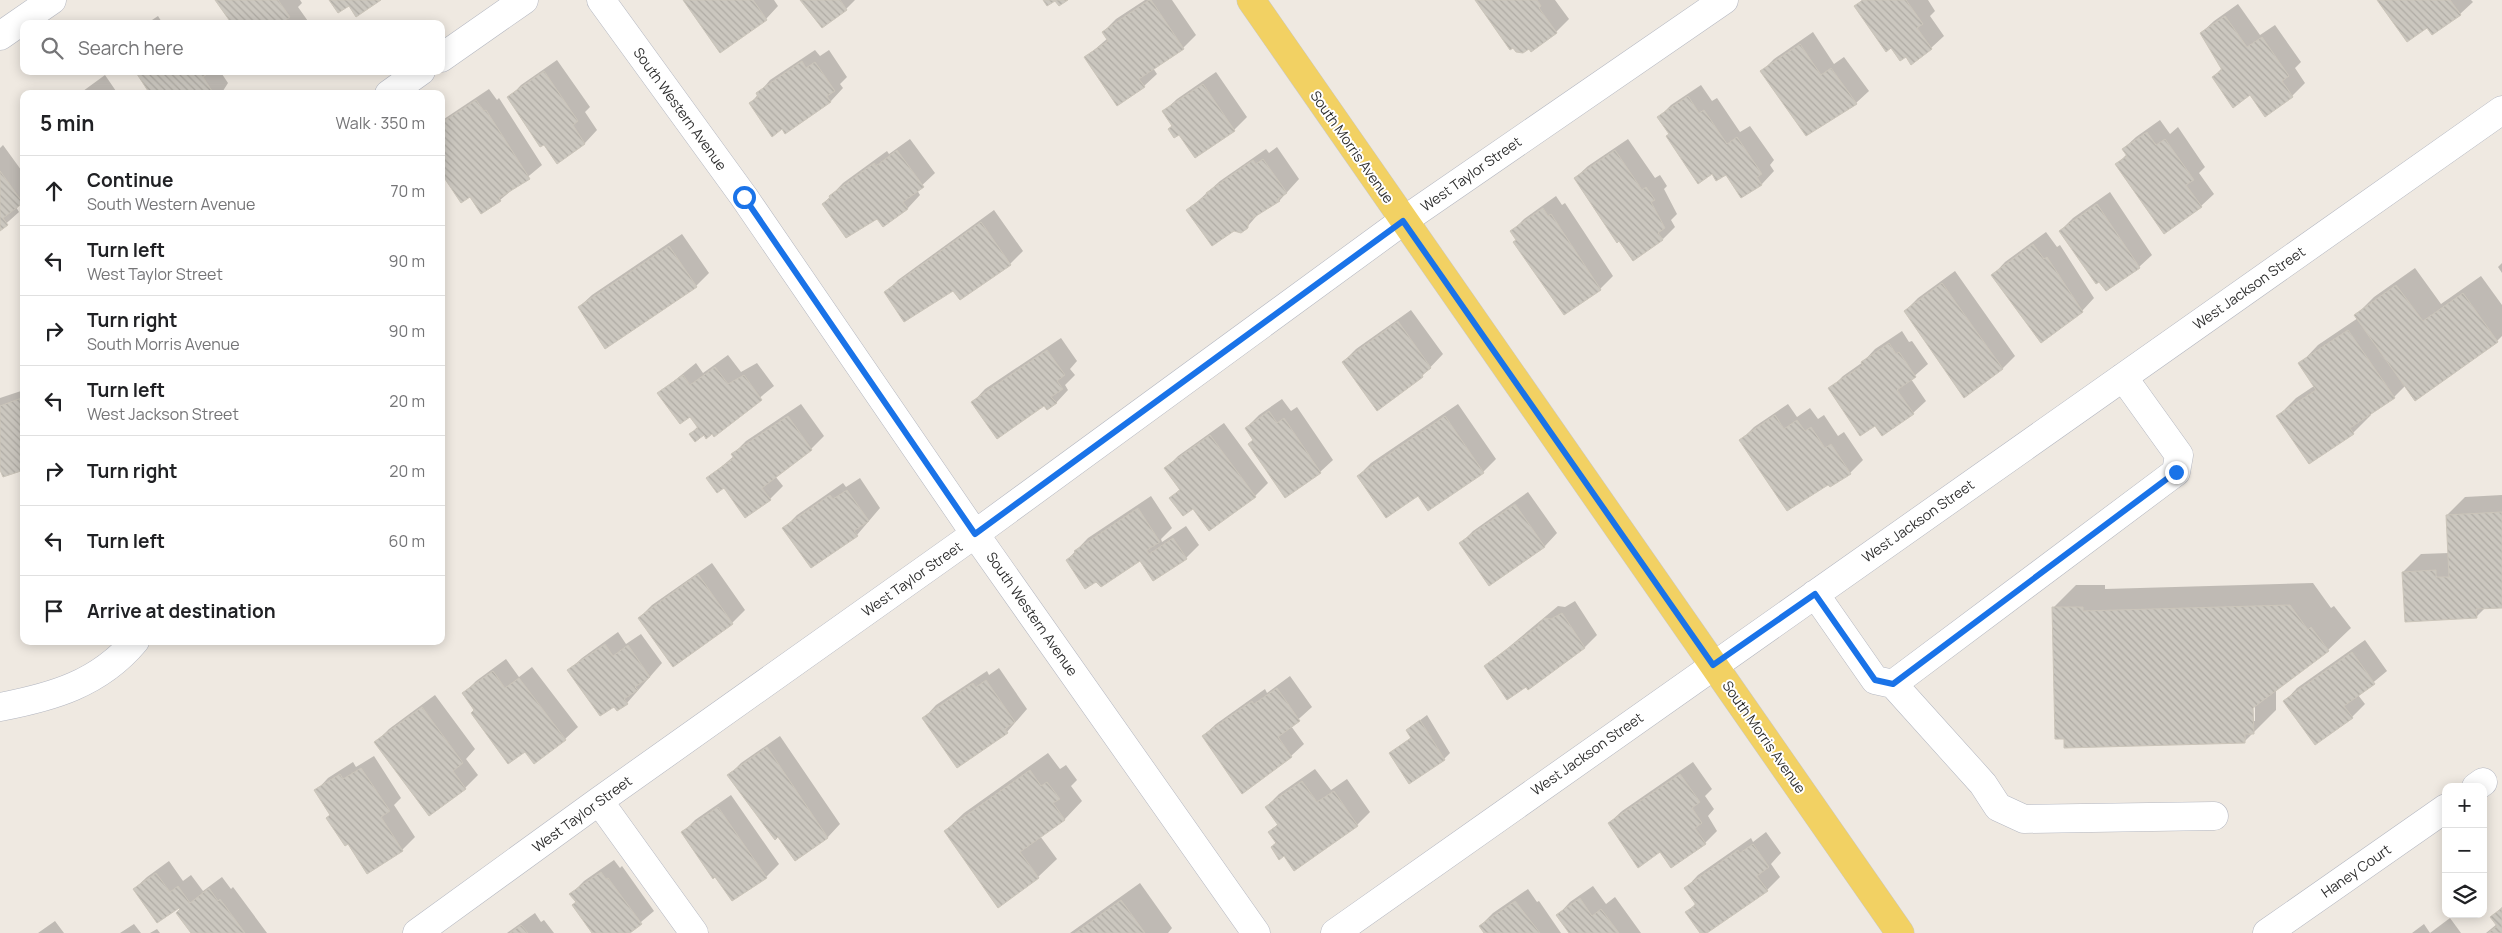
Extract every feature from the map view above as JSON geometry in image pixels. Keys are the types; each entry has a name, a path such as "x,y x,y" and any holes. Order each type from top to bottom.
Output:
{"main road":[{"name":"South Morris Avenue","path":"1251,0 1900,933"}],"street":[{"path":"23,20 52,0"},
{"path":"445,55 524,0"},
{"name":"South Western Avenue","path":"601,0 744,197 975,534 1256,933"},
{"name":"West Taylor Street","path":"418,933 599,801 975,534 1403,221 1724,0"},
{"path":"0,36 20,22"},
{"path":"395,90 415,75"},
{"name":"West Jackson Street","path":"1335,933 2502,110"},
{"path":"1893,684 2176,472 2179,455 2123,377"},
{"path":"1815,594 1875,680 1893,684 1983,784 1998,807 2024,819 2214,816"},
{"path":"0,707 42,699 67,691 110,665 131,645"},
{"path":"599,801 694,933"},
{"name":"Haney Court","path":"2267,933 2442,811"}],"building":[{"path":"215,0 278,0 290,17 286,20 229,20"},
{"path":"329,0 381,0 356,17 349,6 338,13"},
{"path":"683,0 753,0 767,20 720,53"},
{"path":"800,0 840,0 847,10 822,28"},
{"path":"1043,0 1068,0 1059,6 1055,1 1047,6"},
{"path":"1151,0 1184,49 1139,79 1145,87 1117,106 1084,57 1108,41 1102,32"},
{"path":"1475,0 1537,0 1541,6 1539,8 1557,33 1531,52 1529,49 1523,53 1516,52 1513,48 1510,50"},
{"path":"1863,0 1906,0 1923,24 1917,28 1932,49 1911,65 1906,57 1900,61 1891,48 1886,52 1854,6"},
{"path":"2377,0 2450,0 2461,15 2432,35 2427,28 2407,42"},
{"path":"2225,16 2247,47 2262,37 2289,76 2282,81 2293,97 2265,117 2250,95 2233,108 2212,77 2222,70 2200,33"},
{"path":"1800,44 1821,75 1831,68 1857,104 1806,136 1760,71"},
{"path":"802,61 806,68 815,62 835,91 827,96 831,102 785,134 782,129 772,137 749,103 758,97 756,93"},
{"path":"544,71 578,121 573,125 585,144 557,164 544,145 540,147 507,97"},
{"path":"138,75 206,75 203,77 211,90 147,90"},
{"path":"1203,84 1235,131 1195,158 1179,135 1174,138 1168,129 1172,126 1162,111"},
{"path":"1688,96 1699,113 1704,110 1727,144 1737,137 1762,174 1757,177 1762,185 1741,198 1726,175 1716,181 1712,174 1698,184 1666,136 1669,134 1657,117"},
{"path":"476,100 484,111 486,110 530,179 499,198 501,201 481,214 470,197 461,203 445,179 445,120"},
{"path":"2147,132 2156,145 2165,139 2194,180 2186,185 2202,207 2164,234 2115,164 2127,156 2122,149"},
{"path":"897,150 924,187 903,202 908,209 883,227 877,219 846,238 822,204 830,198 829,196 874,163 876,166"},
{"path":"1615,150 1642,190 1646,187 1655,200 1651,202 1665,228 1658,233 1663,240 1633,261 1619,241 1617,243 1574,178"},
{"path":"1263,159 1287,193 1278,199 1280,201 1248,221 1248,228 1241,233 1234,231 1212,246 1186,210 1207,195 1206,193 1253,160 1256,164"},
{"path":"0,171 20,199 20,205 3,218 8,225 0,231"},
{"path":"2097,204 2140,268 2106,291 2099,282 2096,284 2059,231"},
{"path":"1543,208 1548,216 1551,214 1601,290 1564,315 1513,242 1516,240 1510,231"},
{"path":"981,222 1011,265 960,300 953,291 904,322 884,292"},
{"path":"2033,244 2044,259 2047,257 2083,312 2041,343 1991,275"},
{"path":"669,246 697,287 605,349 578,307"},
{"path":"1942,283 2003,369 1964,398 1904,311"},
{"path":"2396,285 2423,321 2463,293 2498,342 2415,401 2354,315"},
{"path":"1398,321 1431,368 1422,375 1423,377 1377,411 1342,362"},
{"path":"2348,330 2395,398 2350,428 2354,434 2309,464 2276,416 2316,390 2298,363"},
{"path":"1889,343 1896,354 1899,352 1916,377 1897,390 1914,414 1882,436 1875,426 1860,436 1828,388 1863,365 1861,362"},
{"path":"1047,350 1065,375 1057,381 1063,389 1051,397 1057,403 1047,410 1044,406 997,439 971,402"},
{"path":"715,367 728,384 744,375 762,400 714,437 712,434 706,439 704,435 695,442 689,434 698,428 690,417 680,424 657,393 683,375 690,385"},
{"path":"20,398 20,471 3,477 0,470 0,406"},
{"path":"1269,411 1277,423 1284,418 1321,473 1285,498 1248,444 1253,440 1245,428"},
{"path":"1775,415 1784,429 1797,420 1805,431 1811,427 1825,448 1831,444 1851,474 1830,487 1828,485 1787,511 1739,440"},
{"path":"788,416 812,450 762,488 771,500 745,518 724,488 717,493 706,478 734,458 731,454"},
{"path":"1445,416 1484,473 1428,511 1418,496 1386,518 1357,476"},
{"path":"1210,435 1256,497 1209,531 1193,509 1183,516 1169,498 1180,490 1164,468"},
{"path":"847,490 869,521 854,531 858,536 811,568 782,528 830,495 833,499"},
{"path":"1515,504 1545,547 1489,586 1459,543"},
{"path":"1138,508 1160,542 1147,550 1149,554 1173,538 1187,559 1153,581 1140,561 1101,587 1096,582 1085,589 1066,560 1076,553 1074,551"},
{"path":"2502,512 2502,608 2476,609 2477,618 2405,622 2402,572 2436,570 2436,577 2449,577 2446,515"},
{"path":"698,574 733,624 673,667 638,618"},
{"path":"2290,605 2308,630 2311,627 2329,651 2253,708 2254,734 2245,734 2245,743 2064,748 2064,739 2055,739 2052,607 2083,607 2083,611"},
{"path":"1562,613 1585,648 1528,690 1526,687 1507,700 1484,666 1537,627 1544,618 1551,619"},
{"path":"605,644 613,656 628,645 650,677 635,687 638,690 624,699 628,704 617,711 614,707 600,716 567,670"},
{"path":"2352,652 2375,684 2344,706 2353,718 2315,745 2283,701"},
{"path":"493,671 505,688 519,678 566,740 534,764 525,752 508,764 471,713 474,710 462,693"},
{"path":"986,680 1015,722 1005,729 1008,733 957,768 922,718 973,683 976,687"},
{"path":"1277,688 1300,721 1278,737 1292,757 1242,794 1202,736 1252,701 1254,704"},
{"path":"422,707 463,763 453,771 466,789 429,816 374,742"},
{"path":"1420,720 1445,760 1409,784 1389,753 1411,738 1406,730"},
{"path":"767,747 828,838 795,861 778,837 775,840 727,775"},
{"path":"361,768 390,811 381,817 403,851 367,874 348,844 345,846 326,818 330,815 314,790 340,774 343,779"},
{"path":"1030,770 1041,786 1047,782 1060,799 1053,803 1065,820 1020,852 1039,878 998,908 944,831"},
{"path":"1680,774 1700,802 1692,808 1702,823 1695,828 1706,844 1671,868 1660,852 1638,868 1608,823"},
{"path":"1302,781 1317,802 1334,791 1358,826 1294,871 1284,856 1279,860 1271,847 1276,843 1268,832 1278,825 1265,807"},
{"path":"718,807 767,878 732,901 715,877 713,879 681,832"},
{"path":"1753,844 1769,867 1757,876 1768,891 1707,933 1700,933 1685,912 1696,905 1684,888 1738,850 1740,853"},
{"path":"601,872 606,879 608,878 642,924 630,933 592,933 572,905 576,902 569,894"},
{"path":"156,873 170,892 178,886 190,903 209,888 218,901 220,899 245,933 191,933 176,913 179,908 157,923 133,889"},
{"path":"1580,898 1592,916 1601,909 1619,933 1569,933 1556,915"},
{"path":"1121,900 1145,933 1075,933"},
{"path":"1515,901 1540,933 1484,933 1479,926"},
{"path":"2502,908 2502,933 2488,933 2497,926 2490,917"},
{"path":"521,925 528,933 510,933"}],"route":[{"path":"744,197 975,534 1403,221 1713,665 1815,594 1875,680 1893,684 2176,472"}]}
